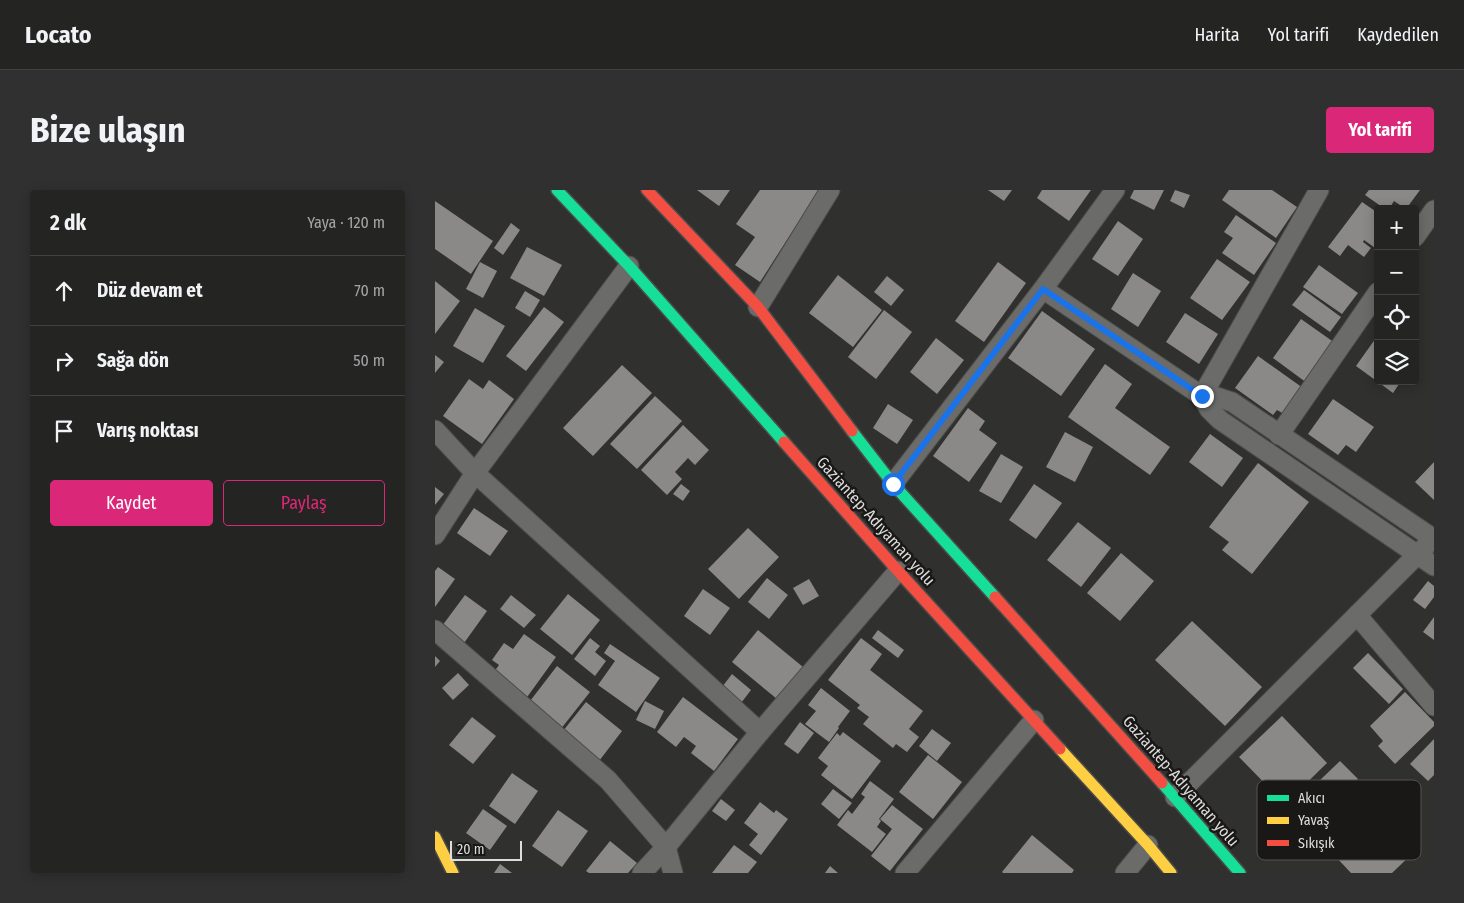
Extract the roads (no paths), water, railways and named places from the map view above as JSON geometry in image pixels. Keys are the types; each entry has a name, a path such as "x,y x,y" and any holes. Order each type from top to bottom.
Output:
{"main road":[{"name":"Gaziantep-Adıyaman yolu","path":"557,190 629,266 898,571 1171,873"},
{"name":"Gaziantep-Adıyaman yolu","path":"654,192 758,307 893,484 1175,797 1240,873"},
{"path":"435,837 453,873"}],"street":[{"path":"758,307 830,190"},
{"path":"893,484 1043,289 1115,190"},
{"path":"1202,396 1319,190"},
{"path":"1419,231 1434,210"},
{"path":"435,535 475,473 629,266"},
{"path":"1043,289 1202,396 1209,408 1220,420 1434,566"},
{"path":"1279,435 1376,295"},
{"path":"1175,797 1434,539 1232,402 1217,396 1202,396"},
{"path":"435,430 475,473 760,732"},
{"path":"642,873 898,571"},
{"path":"1357,615 1434,706"},
{"path":"435,630 608,780 665,847 673,873"},
{"path":"905,873 1034,720"},
{"path":"1125,873 1148,846"}]}
